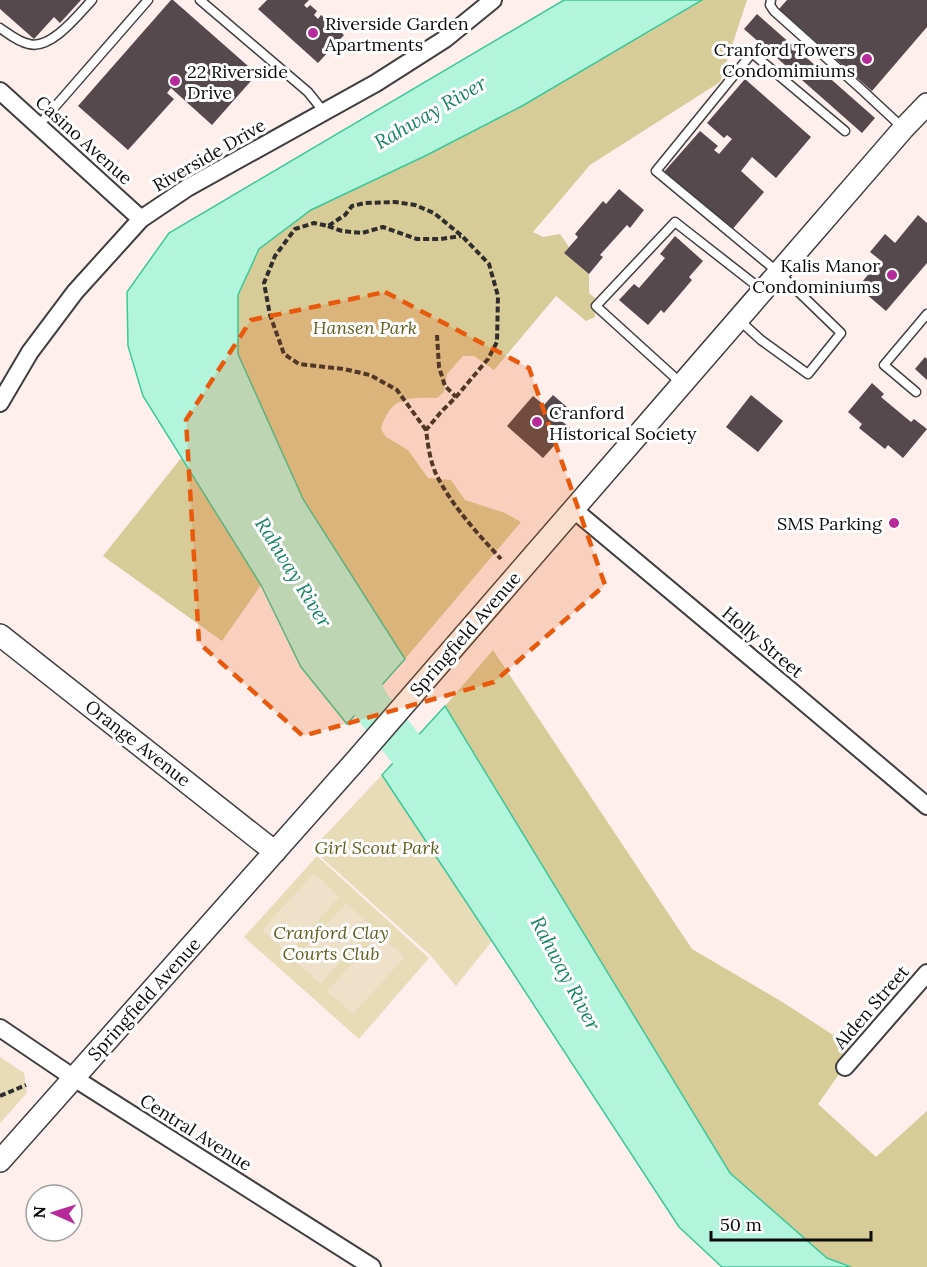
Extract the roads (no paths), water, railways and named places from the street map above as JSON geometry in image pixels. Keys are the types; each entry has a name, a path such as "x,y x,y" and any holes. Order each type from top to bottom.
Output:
{"street":[{"name":"Riverside Drive","path":"0,403 30,352 75,292 141,219 187,188 376,83 445,39 493,0"},
{"name":"Casino Avenue","path":"0,91 141,219"},
{"name":"Springfield Avenue","path":"0,1161 420,689 903,129 925,110"},
{"name":"Holly Street","path":"573,509 927,806"},
{"name":"Orange Avenue","path":"0,634 275,852"},
{"name":"Alden Street","path":"845,1067 927,973"},
{"name":"Central Avenue","path":"0,1028 74,1078 372,1267"}],"lane":[{"path":"0,28 28,44 40,45 54,38 92,0"},
{"path":"39,125 148,0"},
{"path":"200,0 308,92 324,112"},
{"path":"771,0 770,5 774,11 861,88 903,129"},
{"path":"738,320 760,340 808,374 841,333 779,273 656,171 752,53 845,131"},
{"path":"682,384 596,306 675,222 764,291"},
{"path":"916,392 884,365 927,314"}],"water":[{"path":"564,0 702,0 522,106 427,155 311,210 259,249 238,295 238,354 303,499 405,659 347,724 301,667 261,585 143,396 128,346 127,292 169,233"},
{"path":"445,706 730,1173 827,1258 851,1267 722,1267 679,1227 382,775"}],"waterway":[{"name":"Rahway River","path":"344,654 371,705 439,790"}],"place":[{"name":"Riverside Garden Apartments","path":"313,33"},
{"name":"Cranford Towers Condomimiums","path":"867,59"},
{"name":"22 Riverside Drive","path":"175,81"},
{"name":"Kalis Manor Condominiums","path":"892,275"},
{"name":"Cranford Historical Society","path":"537,422"},
{"name":"SMS Parking","path":"894,523"}],"park label":[{"name":"Hansen Park","path":"365,327"},
{"name":"Girl Scout Park","path":"377,847"},
{"name":"Cranford Clay Courts Club","path":"331,942"}]}
